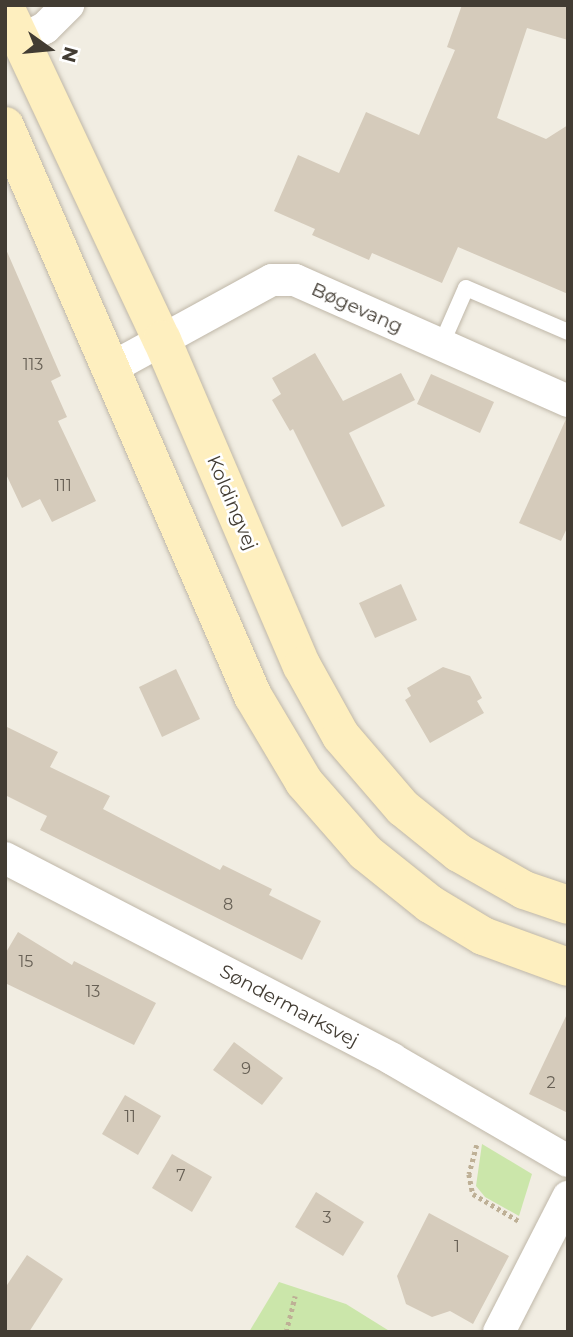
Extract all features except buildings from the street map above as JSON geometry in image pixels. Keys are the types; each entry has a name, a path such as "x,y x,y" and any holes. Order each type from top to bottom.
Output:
{"main road":[{"name":"Koldingvej","path":"5,7 162,340 302,666 341,736 403,808 459,853 524,890 568,905"},
{"path":"5,126 113,367 253,696 304,782 365,852 430,905 483,936 568,967"}],"street":[{"path":"22,40 45,28 68,5"},
{"name":"Bøgevang","path":"113,367 272,280 295,280 568,401"},
{"name":"Søndermarksvej","path":"5,858 392,1059 568,1161"},
{"path":"499,1332 568,1196"}],"lane":[{"path":"441,345 466,288 568,332"}],"path":[{"path":"492,1117 472,1158 473,1194 548,1235"},
{"path":"286,1332 295,1296"}],"green space":[{"path":"482,1144 532,1174 519,1216 485,1197 476,1186"},
{"path":"279,1282 346,1304 391,1332 249,1332"}]}
